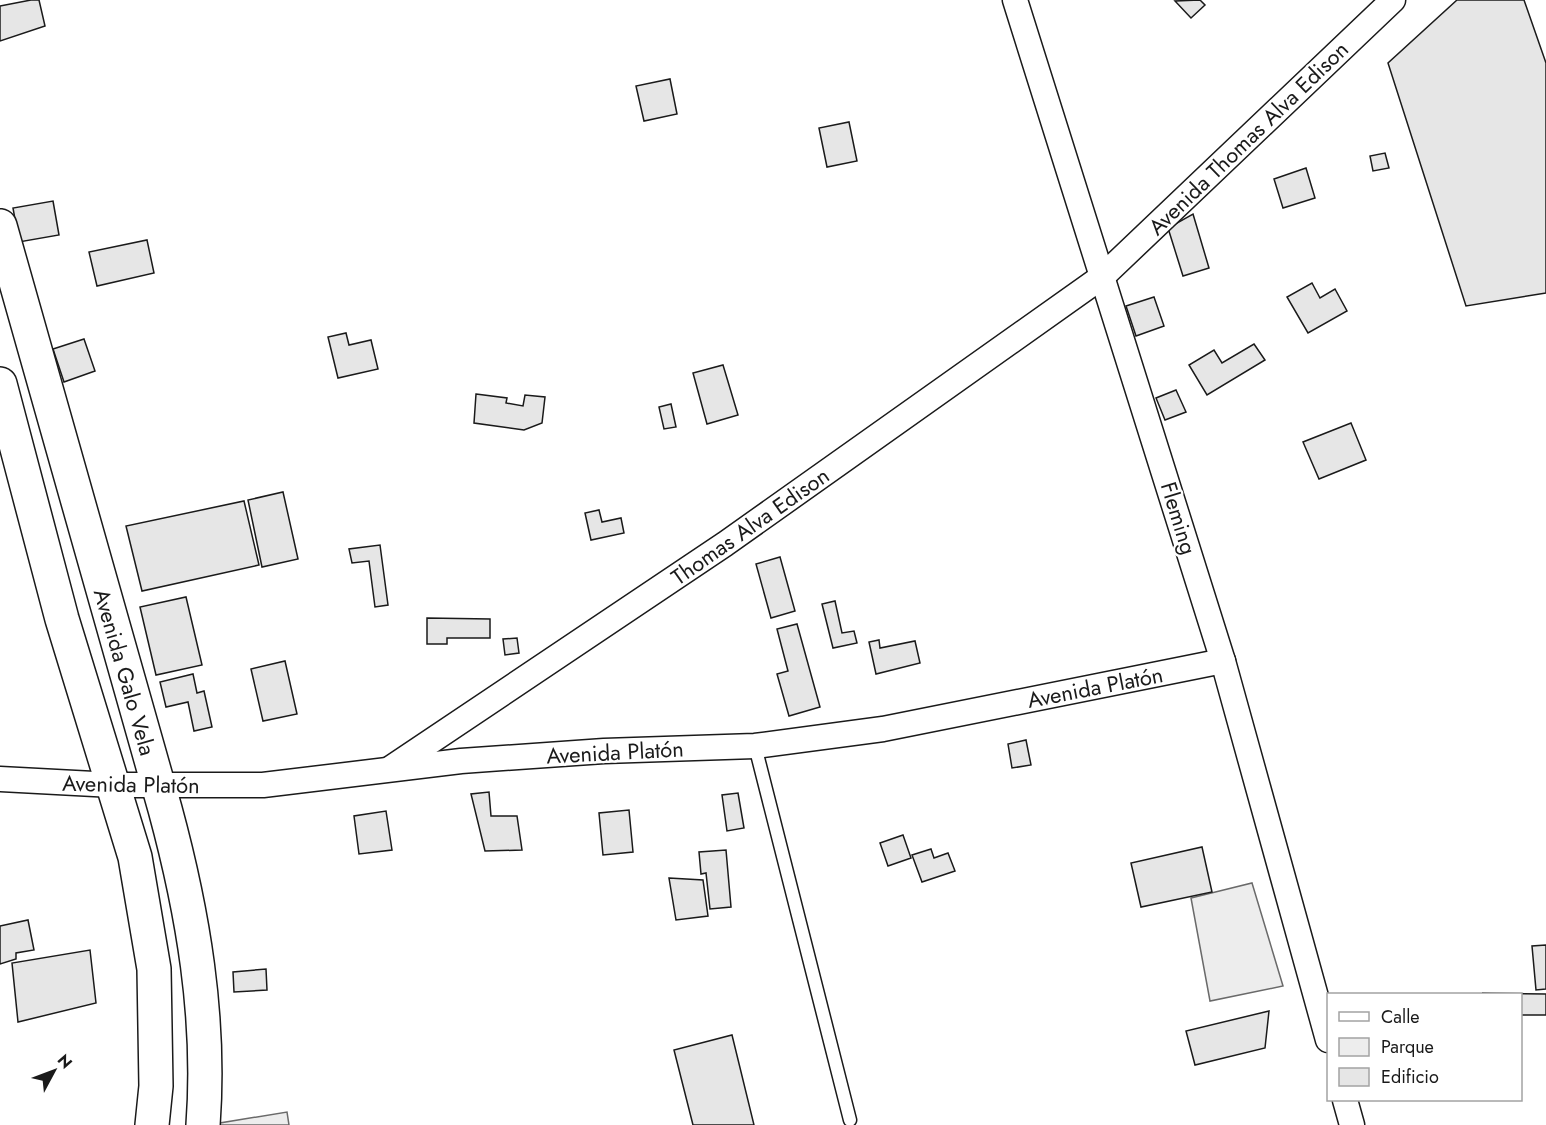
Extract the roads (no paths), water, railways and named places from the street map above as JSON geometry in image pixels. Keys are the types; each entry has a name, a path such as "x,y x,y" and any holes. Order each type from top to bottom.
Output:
{"main road":[{"name":"Avenida Galo Vela","path":"0,226 175,846 198,964 204,1059 202,1125"},
{"name":"Avenida Galo Vela","path":"0,384 6,432 135,857 154,969 156,1086 152,1125"}],"street":[{"name":"Fleming","path":"1015,0 1223,661 1327,1033"},
{"name":"Avenida Thomas Alva Edison","path":"1103,276 1394,0"},
{"name":"Thomas Alva Edison","path":"392,768 725,544 1103,276"},
{"name":"Avenida Platón","path":"0,779 113,785 263,785 392,768 604,751 755,746 884,729 1223,661"},
{"path":"1345,1101 1352,1125"}],"lane":[{"path":"755,746 850,1120"}]}
